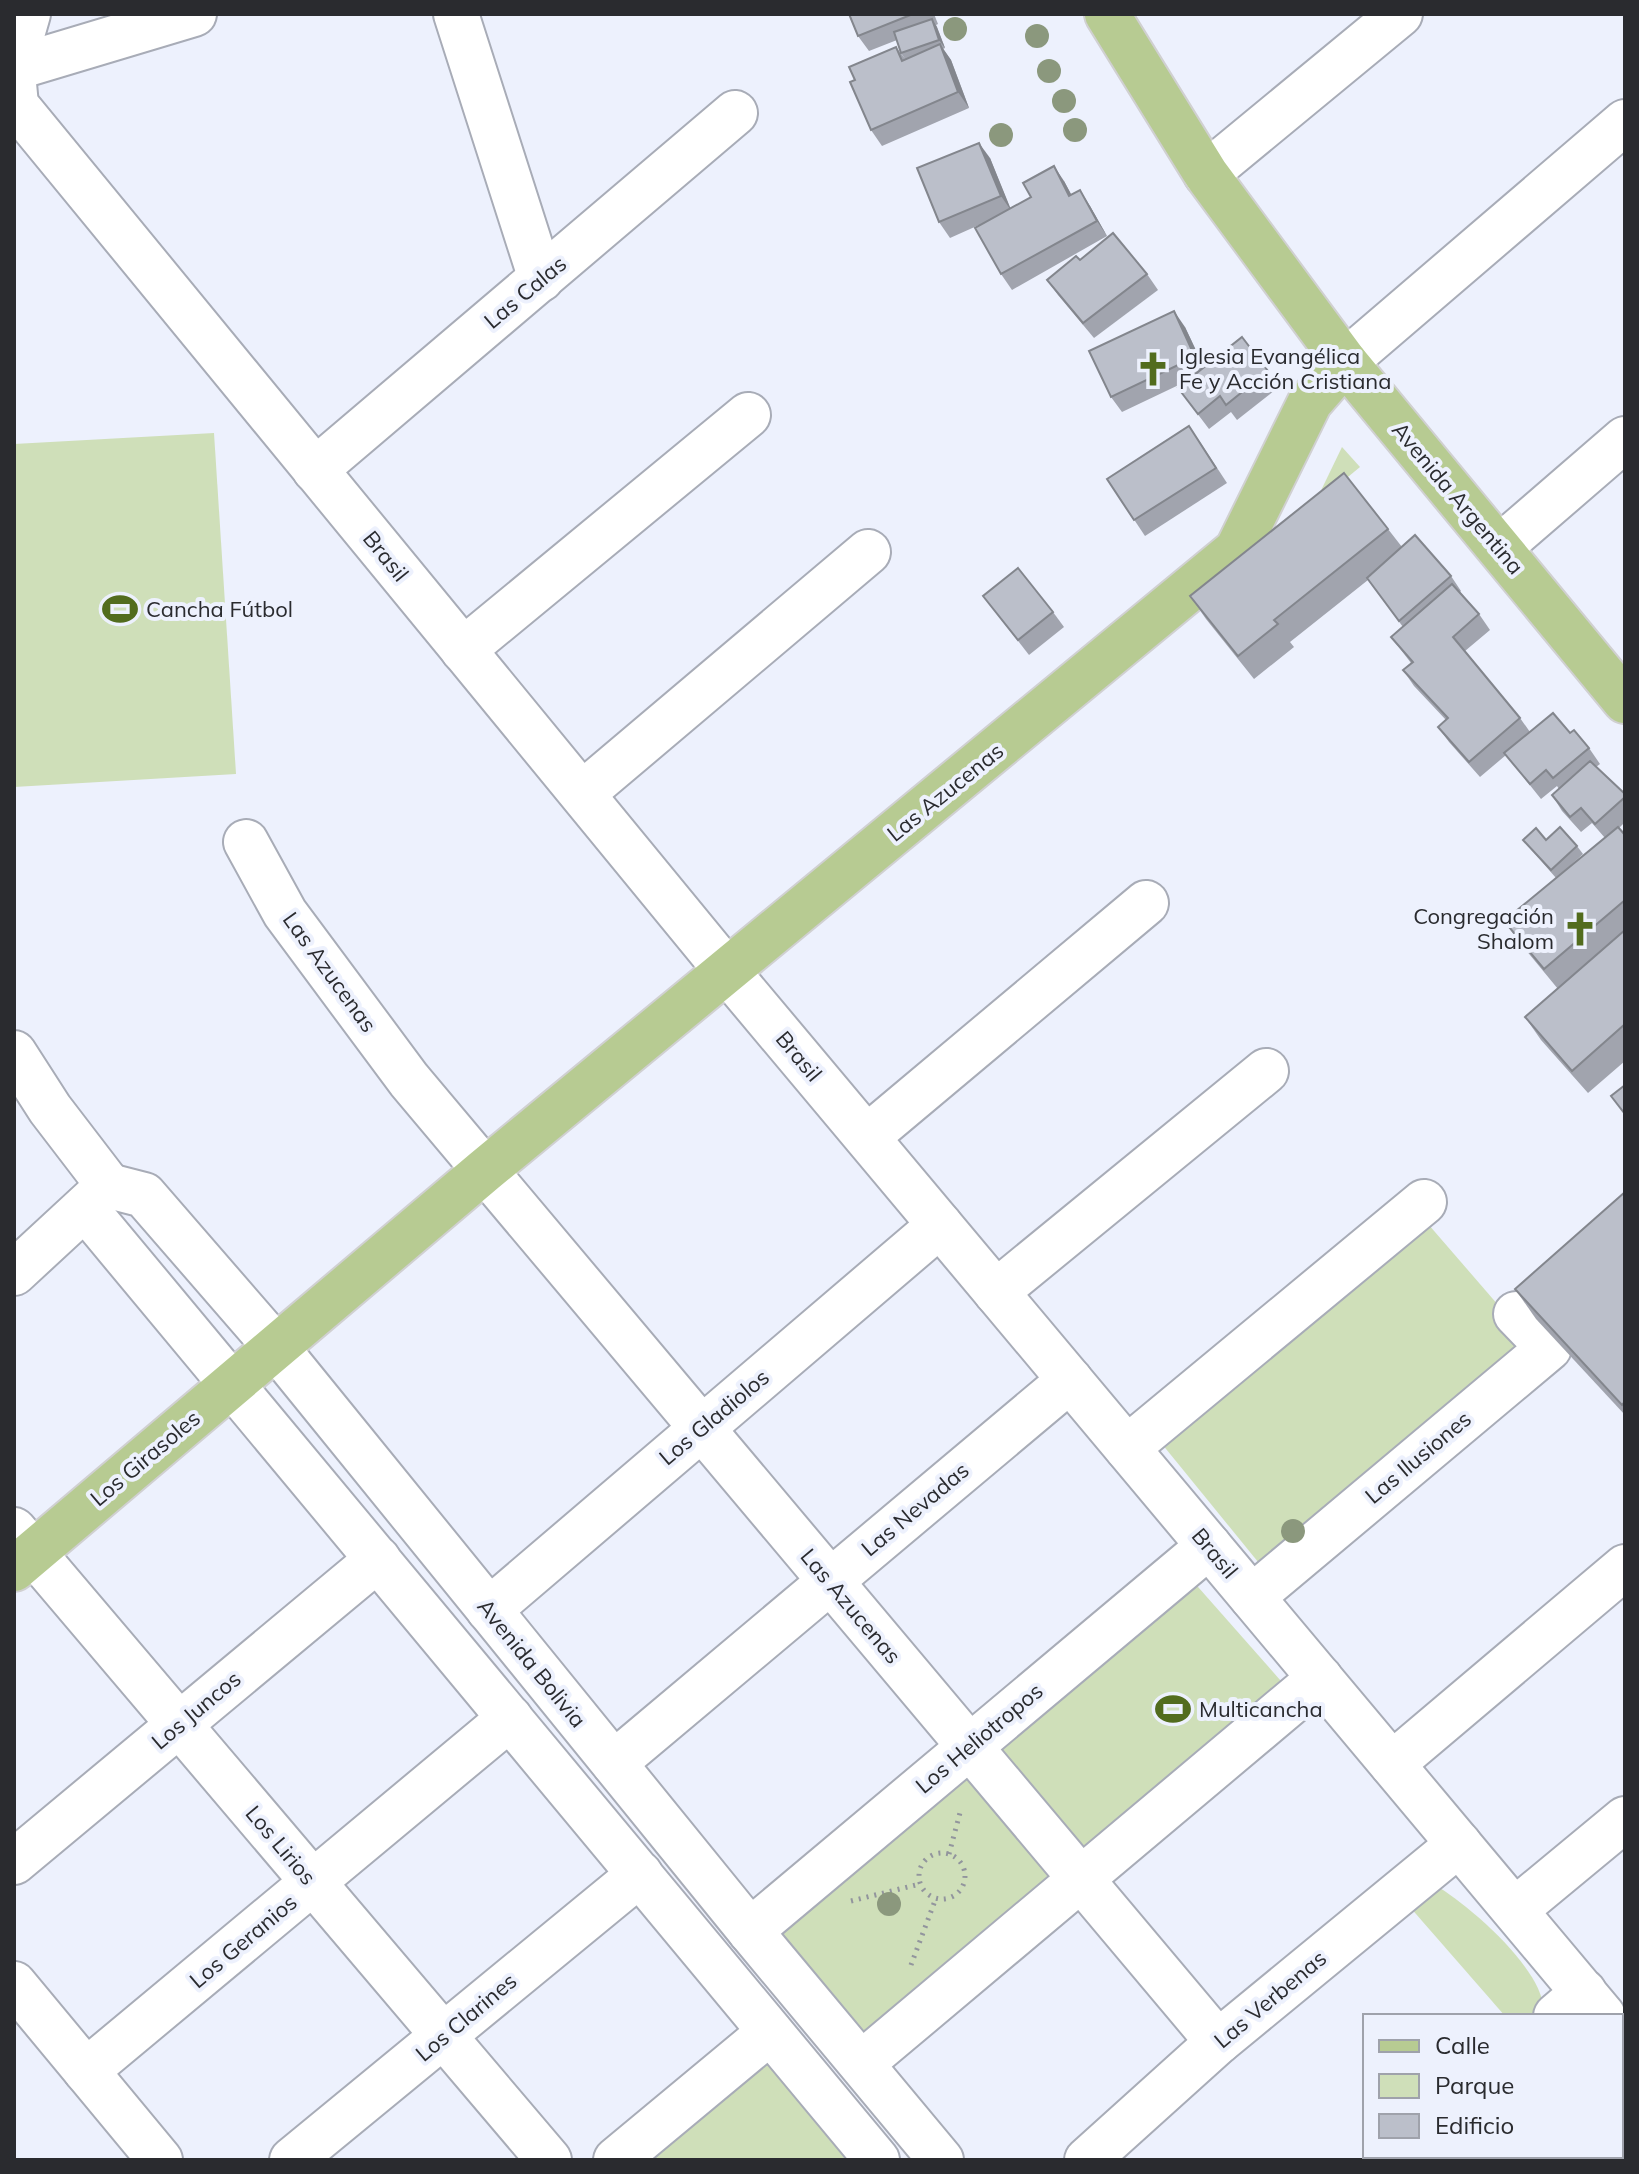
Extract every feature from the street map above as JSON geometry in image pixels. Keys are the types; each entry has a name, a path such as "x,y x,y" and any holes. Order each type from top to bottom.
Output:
{"main road":[{"name":"Avenida Argentina","path":"1107,14 1206,174 1345,362 1625,701"},
{"name":"Las Azucenas","path":"275,1346 1237,550 1310,402 1345,362"},
{"name":"Los Girasoles","path":"20,1551 233,1383 275,1346"}],"street":[{"path":"14,65 28,14"},
{"path":"14,65 194,14"},
{"path":"456,14 541,279"},
{"path":"1206,174 1400,14"},
{"name":"Brasil","path":"14,84 16,105 727,971 1515,1910 1581,2008"},
{"name":"Las Calas","path":"315,470 735,113"},
{"path":"1345,362 1625,122"},
{"path":"463,650 748,415"},
{"path":"1500,547 1625,439"},
{"path":"583,793 868,552"},
{"name":"Las Azucenas","path":"246,842 285,913 409,1080 1218,2042"},
{"path":"867,1137 1146,903"},
{"path":"14,1053 50,1109 97,1197 233,1383 877,2160"},
{"path":"996,1292 1266,1071"},
{"name":"Avenida Bolivia","path":"97,1197 144,1195 275,1346 750,1931 941,2160"},
{"path":"14,1273 97,1197"},
{"path":"1127,1448 1424,1202"},
{"name":"Los Gladiolos","path":"489,1610 940,1225"},
{"name":"Las Ilusiones","path":"1252,1597 1549,1348 1516,1314"},
{"name":"Las Nevadas","path":"614,1763 1070,1380"},
{"name":"Los Heliotropos","path":"750,1931 1209,1546"},
{"name":"Los Lirios","path":"20,1551 179,1724 549,2160"},
{"name":"Los Juncos","path":"14,1862 378,1559"},
{"path":"1392,1764 1625,1567"},
{"path":"862,2063 1320,1678"},
{"name":"Los Geranios","path":"86,2071 510,1718"},
{"path":"1515,1910 1625,1819"},
{"name":"Las Verbenas","path":"1087,2160 1218,2042 1459,1844"},
{"name":"Los Clarines","path":"292,2160 640,1874"},
{"path":"14,1984 160,2160"},
{"path":"616,2160 770,2032"}],"path":[{"path":"949,1854 962,1863 965,1878 952,1896 936,1898 924,1891 919,1869 927,1857 949,1854"}],"green space":[{"name":"Cancha Fútbol","path":"214,433 236,774 14,787 14,444"},
{"path":"1342,447 1360,467 1314,505"},
{"path":"1422,1217 1531,1343 1263,1568 1162,1444"},
{"path":"1191,1579 1288,1689 857,2045 763,1934"},
{"path":"1435,1885 1467,1908 1521,1962 1542,1999 1543,2014 1503,2014 1409,1906"},
{"path":"770,2047 862,2160 637,2160"}],"building":[{"path":"849,14 913,14 858,36"},
{"path":"932,19 939,40 901,53 894,32"},
{"path":"940,44 958,92 871,130 850,82 855,80 849,67 896,47 902,61"},
{"path":"979,143 1001,196 939,222 917,168"},
{"path":"1054,166 1069,196 1080,190 1097,221 1001,274 975,228 1031,197 1023,183"},
{"path":"1113,233 1147,274 1083,323 1047,280 1076,256 1080,260"},
{"name":"Iglesia Evangélica Fe y Acción Cristiana","path":"1174,311 1195,357 1111,397 1089,351"},
{"path":"1242,337 1268,371 1226,405 1220,396 1198,414 1178,388"},
{"path":"1189,426 1216,468 1134,520 1107,479"},
{"path":"1344,473 1388,529 1274,620 1278,624 1238,656 1190,596"},
{"path":"1415,535 1451,576 1399,621 1367,578"},
{"path":"1018,568 1053,612 1018,640 983,596"},
{"path":"1452,584 1479,614 1453,637 1520,718 1469,762 1438,727 1448,718 1403,670 1413,662 1391,637"},
{"path":"1553,713 1570,733 1574,730 1589,748 1553,778 1546,770 1530,784 1504,753"},
{"path":"1590,761 1625,794 1595,824 1581,808 1570,817 1552,795"},
{"path":"1560,827 1577,846 1551,870 1523,840 1536,828 1546,840"},
{"path":"1618,827 1625,835 1625,900 1544,969 1504,921"},
{"path":"1625,930 1625,1024 1572,1071 1525,1017"},
{"path":"1625,1085 1625,1114 1611,1096"},
{"path":"1625,1192 1625,1401 1622,1405 1515,1289"}],"place":[{"name":"Iglesia Evangélica Fe y Acción Cristiana","path":"1153,369"},
{"name":"Cancha Fútbol","path":"120,609"},
{"name":"Congregación Shalom","path":"1580,929"},
{"name":"Multicancha","path":"1173,1709"}]}
